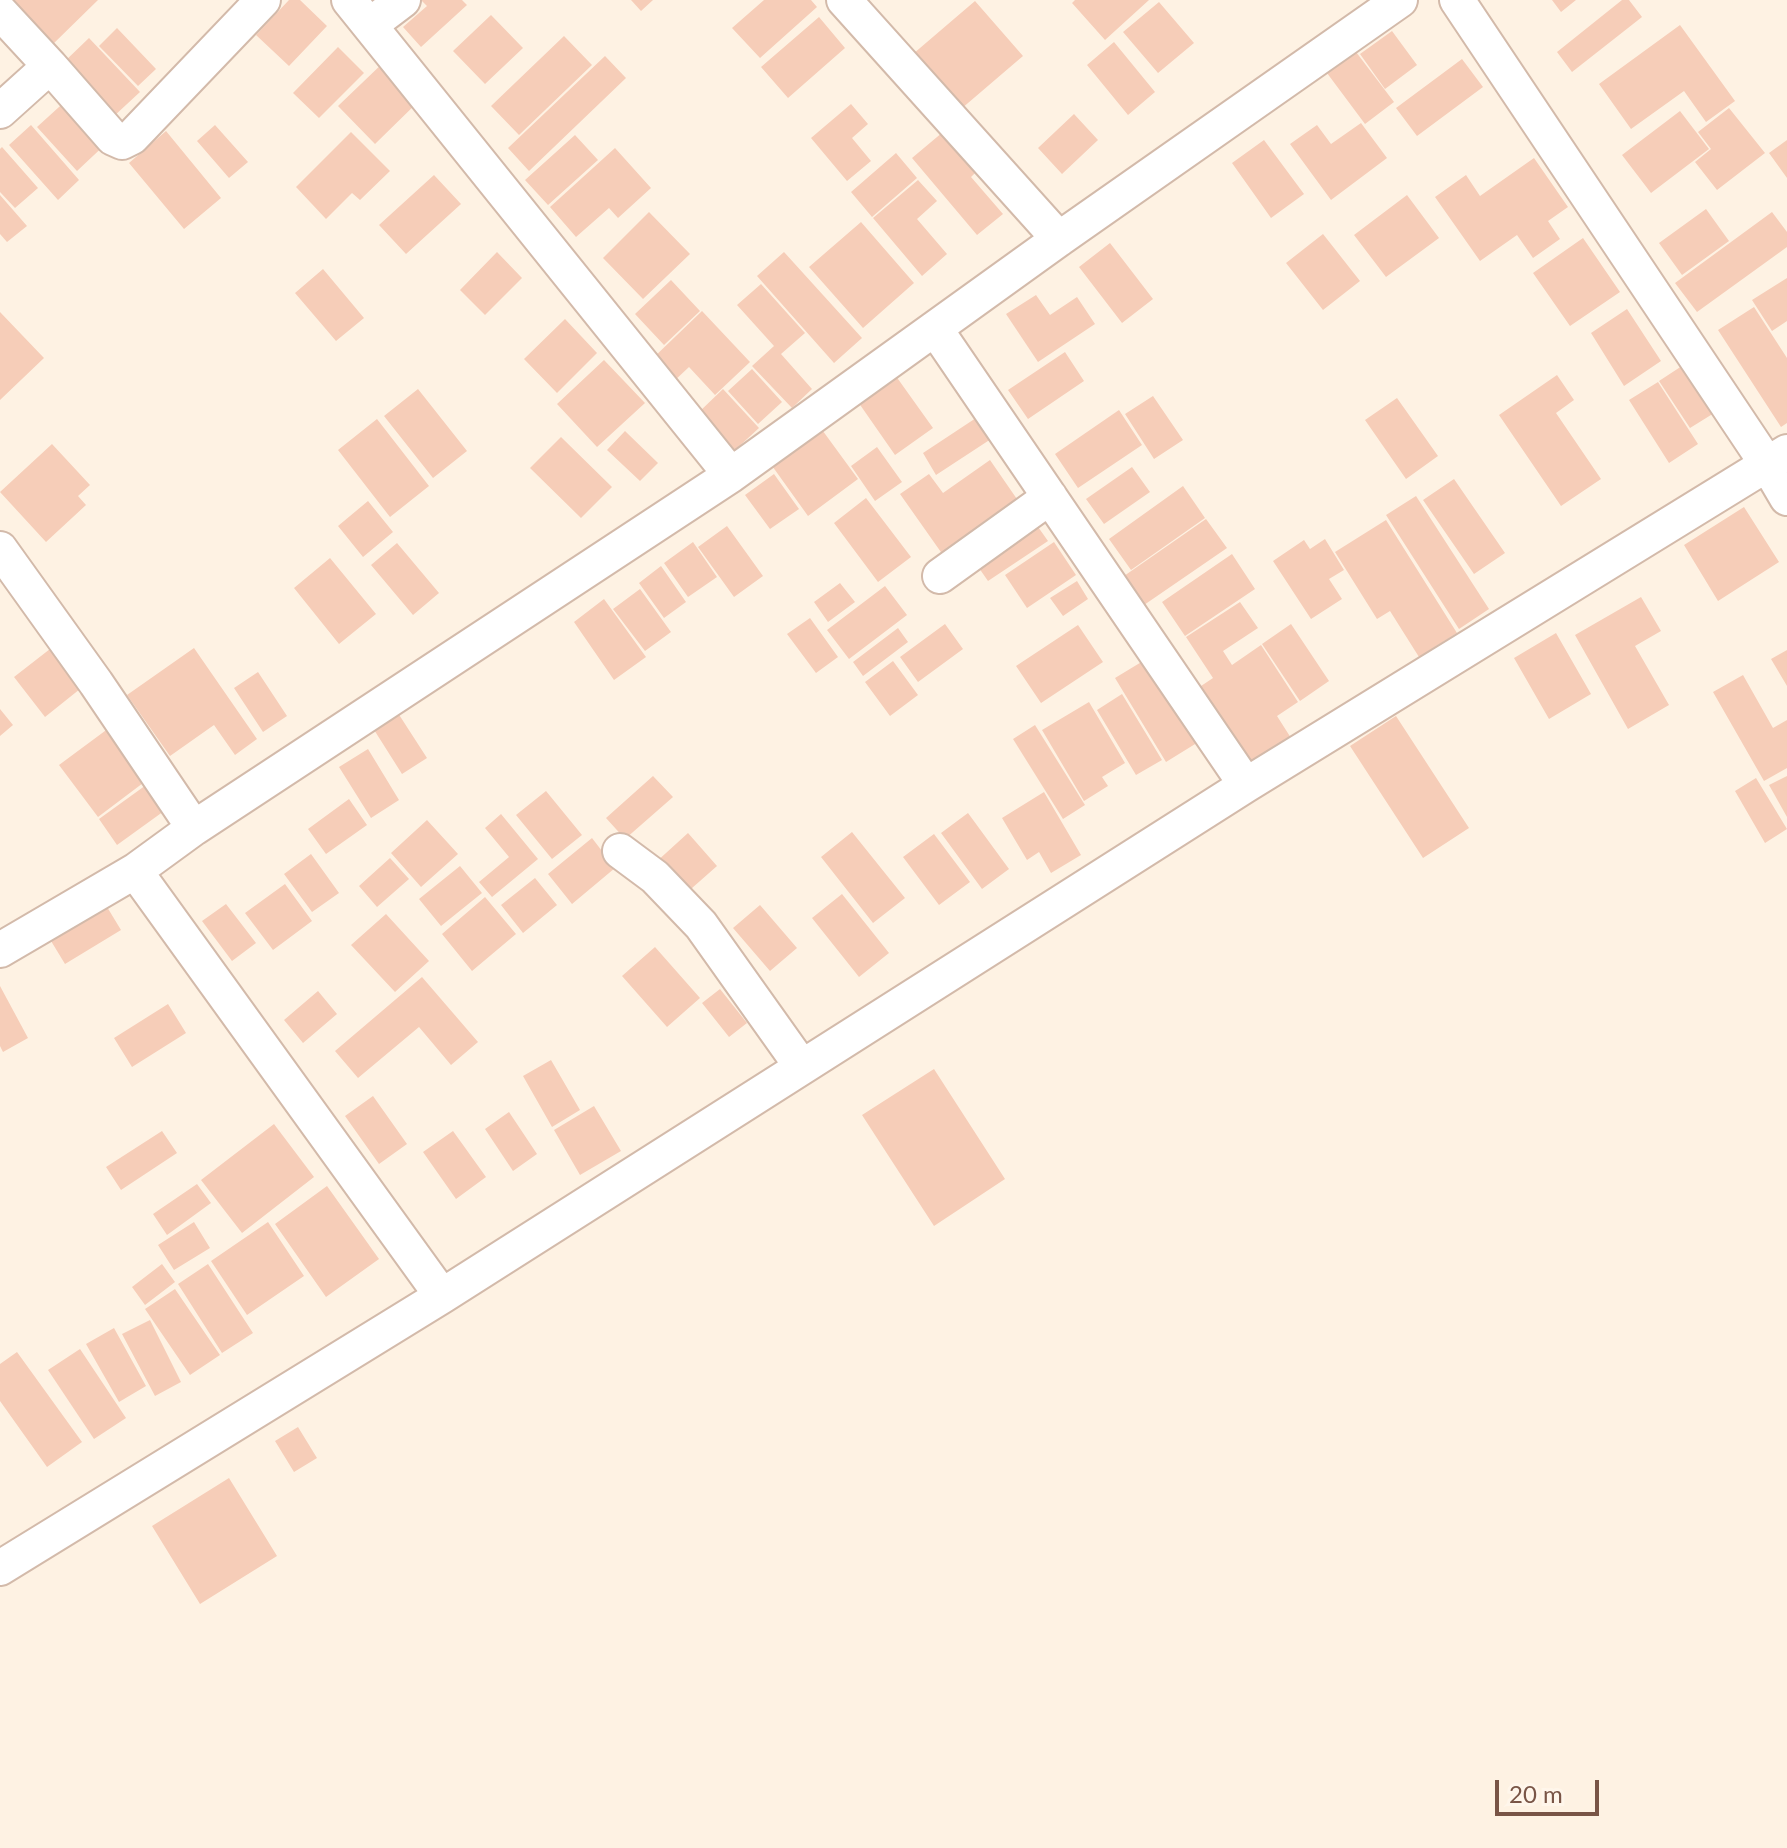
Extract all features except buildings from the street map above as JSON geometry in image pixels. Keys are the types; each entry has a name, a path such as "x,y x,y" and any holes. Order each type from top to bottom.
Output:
{"street":[{"path":"0,12 113,138 122,142 132,137 263,0"},
{"path":"403,0 360,13 731,475"},
{"path":"844,0 1059,239"},
{"path":"0,950 135,871 194,828 731,475 1059,239 1400,0"},
{"path":"1457,0 1777,458 1787,498"},
{"path":"0,111 50,66"},
{"path":"936,330 1246,785"},
{"path":"0,1568 442,1296 1246,785 1777,458"},
{"path":"940,576 1050,497"},
{"path":"0,549 194,828"},
{"path":"620,851 655,877 701,925 802,1067"},
{"path":"135,871 442,1296"}]}
